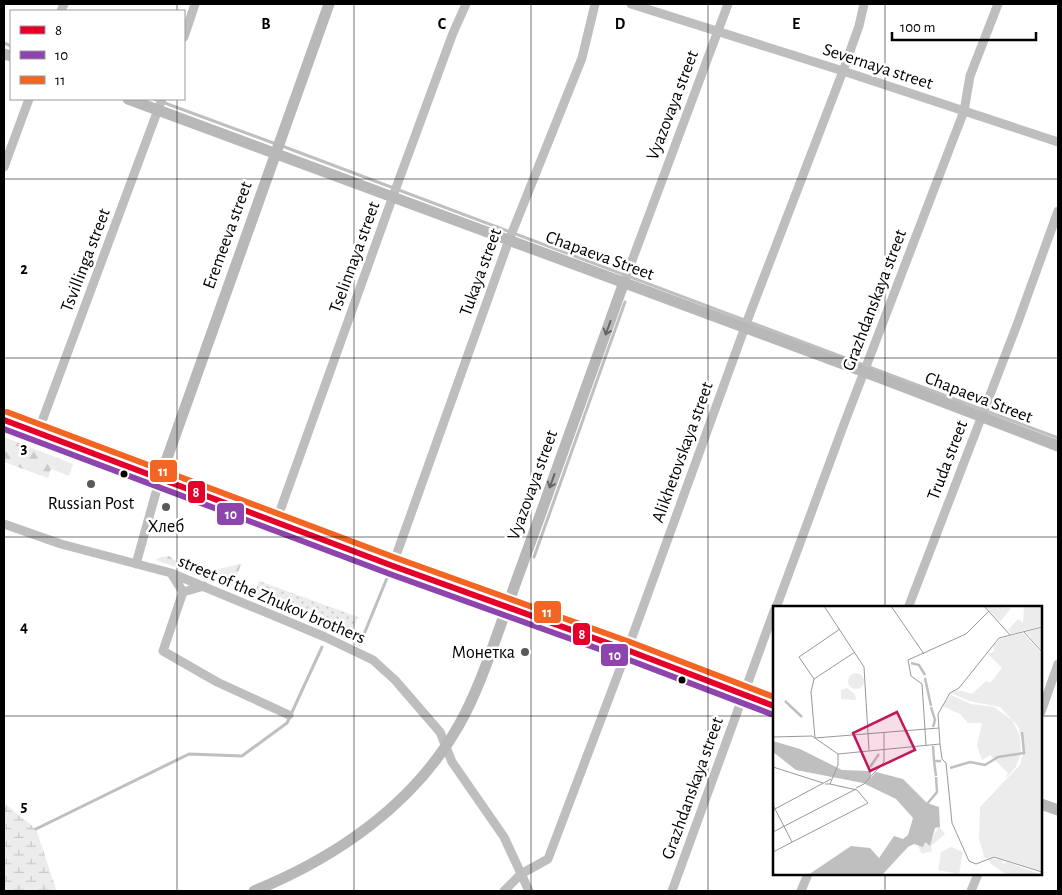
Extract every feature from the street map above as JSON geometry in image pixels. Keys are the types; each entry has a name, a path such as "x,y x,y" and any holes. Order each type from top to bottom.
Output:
{"street":[{"path":"185,34 195,4"},
{"name":"Eremeeva street","path":"160,478 329,4"},
{"name":"Tselinnaya street","path":"276,522 393,196 453,33 466,4"},
{"name":"Tukaya street","path":"398,553 509,240 582,58 595,4"},
{"name":"Severnaya street","path":"631,4 1058,142"},
{"name":"Vyazovaya street","path":"254,891 323,859 349,843 401,800 424,775 460,724 489,657 624,282 728,4"},
{"name":"Alikhetovskaya street","path":"504,891 521,874 548,859 627,650 744,328 843,71 859,26 864,4"},
{"name":"Grazhdanskaya street","path":"777,606 964,111 970,76 998,4"},
{"path":"4,167 29,100"},
{"name":"Chapaeva Street","path":"134,100 160,104 275,153 865,372 1058,446"},
{"name":"Tsvillinga street","path":"38,432 160,104"},
{"name":"Truda street","path":"909,606 980,416 1018,322 1058,211"},
{"path":"4,420 773,706"},
{"path":"136,564 160,478"},
{"name":"street of the Zhukov brothers","path":"4,524 61,544 171,573 325,637 373,660 395,680 440,732 452,762 504,837 529,891"},
{"path":"171,573 183,592"},
{"path":"183,592 205,586"},
{"path":"183,592 163,651 217,682 289,715"},
{"name":"Grazhdanskaya street","path":"672,891 773,614"},
{"path":"1042,709 1058,664"},
{"path":"1042,804 1058,810"},
{"path":"801,891 808,875"},
{"path":"971,891 978,875"}],"green space":[{"path":"4,437 73,464 69,476 51,469 48,478 4,462"},
{"path":"169,556 174,560 209,571 241,564 233,586 155,560"},
{"path":"259,581 358,617 352,631 254,594"},
{"path":"4,803 36,829 56,889 55,891 4,891"}],"waterway":[{"path":"4,43 10,46"},
{"path":"157,100 276,144"},
{"path":"282,146 1058,438"},
{"path":"534,557 625,302"},
{"path":"322,531 446,577"},
{"path":"360,644 387,578"},
{"path":"36,829 189,754 242,756 287,723 322,647"}],"transit line":[{"name":"11","path":"7,412 773,697"},
{"name":"8","path":"4,420 773,706"},
{"name":"10","path":"4,429 771,714"}],"place":[{"name":"Russian Post","path":"91,484"},
{"name":"Хлеб","path":"166,507"},
{"name":"Монетка","path":"525,652"}]}
